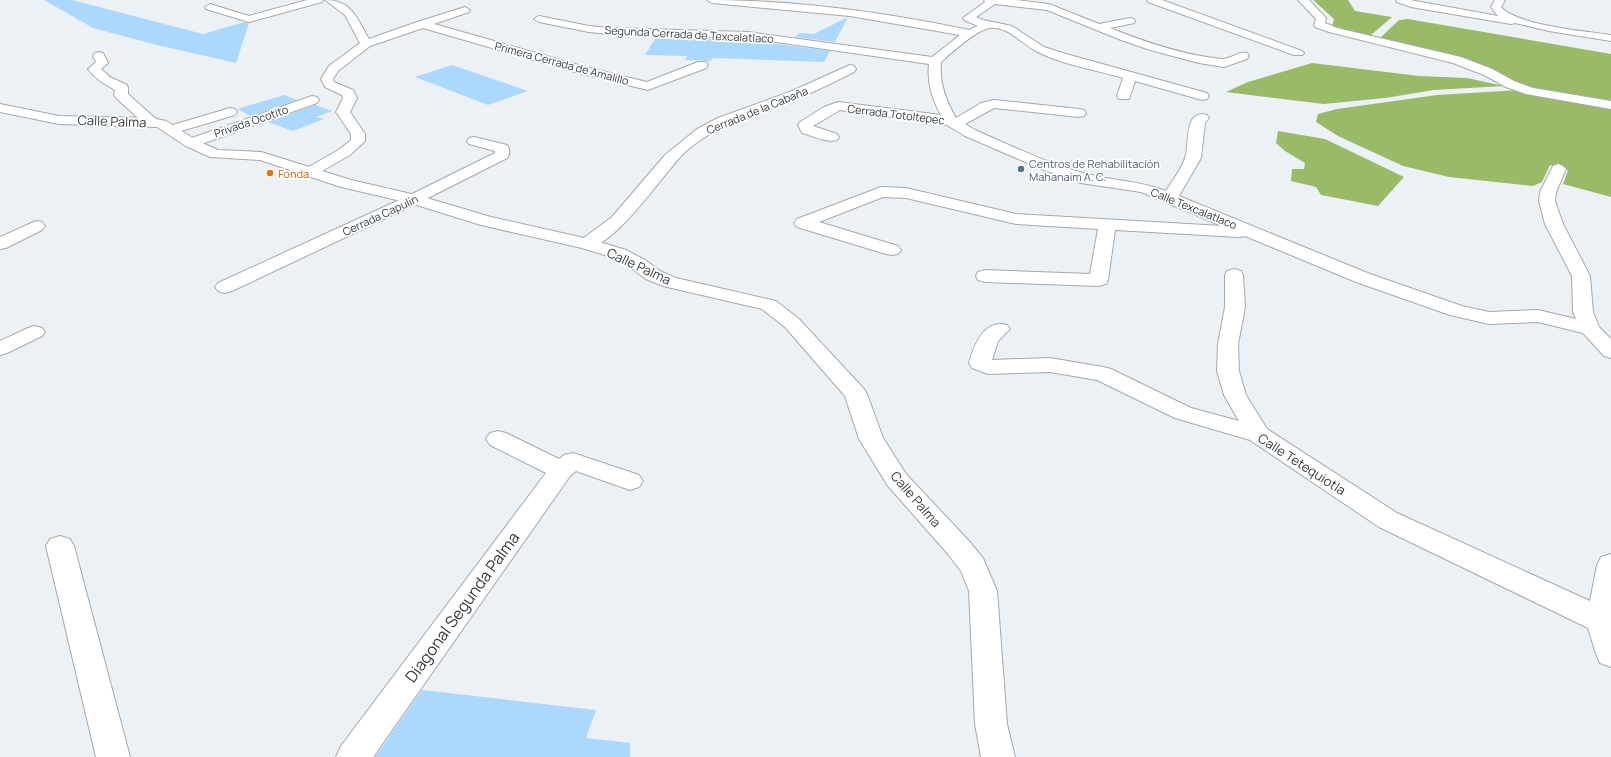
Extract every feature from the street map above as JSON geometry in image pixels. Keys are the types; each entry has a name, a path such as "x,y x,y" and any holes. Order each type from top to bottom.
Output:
{"street":[{"path":"210,7 249,19 318,0"},
{"path":"330,0 349,13 366,44"},
{"path":"712,0 784,6 880,17 932,25 972,34"},
{"path":"1202,96 1040,50 1008,28 980,23 968,18 992,0 1012,4 1049,6 1154,48 1204,60 1224,63 1243,56"},
{"path":"1152,0 1298,53"},
{"path":"1303,0 1321,18 1319,24 1334,30 1457,60 1488,72 1510,84 1531,91 1611,105"},
{"path":"1401,0 1411,4 1611,38"},
{"path":"1500,0 1496,7 1500,12 1526,24"},
{"path":"310,172 345,152 358,140 358,134 349,123 343,112 350,98 348,93 329,84 327,79 333,69 366,44 464,10"},
{"name":"Segunda Cerrada de Texcalatlaco","path":"539,19 589,29 610,31 748,35 935,61"},
{"path":"1099,27 1130,21"},
{"name":"Primera Cerrada de Amalillo","path":"421,24 586,71 648,86 702,65"},
{"path":"935,61 965,36 989,25"},
{"path":"99,56 102,63 94,68 106,80 122,88 121,95 151,122"},
{"name":"Calle Texcalatlaco","path":"935,61 934,72 942,106 953,122 970,133 1050,167 1081,178 1144,188 1363,278 1457,312 1489,318 1538,316 1590,329"},
{"name":"Cerrada de la Cabaña","path":"587,244 616,222 674,155 702,132 742,114 796,94 850,69"},
{"path":"1124,96 1130,76"},
{"name":"Privada Ocotito","path":"191,143 312,100"},
{"path":"953,122 986,106 994,104 1079,113"},
{"name":"Cerrada Totoltepec","path":"832,137 807,130 805,125 838,106 953,122"},
{"name":"Calle Palma","path":"0,108 59,120 151,122 161,124 191,143 215,154 261,156 348,184 414,199 488,221 587,244 620,254 638,264 653,275 670,282 769,305 792,323 856,394 871,439 897,480 958,547 973,566 983,591 991,724 998,757"},
{"path":"171,130 230,112"},
{"path":"1170,198 1193,158 1198,121 1202,118"},
{"name":"Cerrada Capulín","path":"225,287 414,199 502,155 502,148 474,141"},
{"path":"1558,169 1548,192 1547,201 1554,224 1581,276 1582,312 1590,329 1611,352"},
{"path":"892,250 803,223 881,192 906,193 1016,219 1256,233"},
{"path":"985,276 1099,280 1107,224"},
{"path":"0,244 36,226"},
{"path":"1234,275 1235,307 1228,344 1228,371 1235,395 1258,434"},
{"name":"Calle Tetequiotla","path":"1000,329 992,334 986,343 980,363 988,367 1050,365 1103,374 1164,406 1183,413 1258,434 1388,520 1606,621"},
{"path":"0,349 35,332"},
{"path":"498,439 567,465 630,481"},
{"name":"Diagonal Segunda Palma","path":"354,757 567,465"},
{"path":"60,546 113,757"},
{"path":"1611,565 1606,621 1611,654"}],"green space":[{"path":"1313,0 1348,0 1355,11 1392,17 1371,35 1376,40 1336,30 1332,26 1334,19"},
{"path":"1408,19 1611,54 1611,104 1547,93 1519,85 1489,67 1386,41 1381,37 1399,20"},
{"path":"1312,63 1419,76 1467,78 1504,86 1434,90 1385,98 1324,104 1226,92 1248,82"},
{"path":"1519,90 1611,108 1611,197 1563,184 1568,170 1550,165 1542,182 1533,186 1449,177 1403,166 1338,136 1316,122 1318,114 1337,109 1437,95"},
{"path":"1278,131 1325,139 1404,177 1378,206 1321,195 1316,187 1291,181 1292,169 1304,169 1305,163 1285,151 1276,143"}],"building":[{"path":"44,0 72,0 203,34 244,22 249,23 236,63 157,45 93,28"},
{"path":"848,17 835,42 794,37 800,33 814,34"},
{"path":"656,37 748,40 830,51 824,62 713,58 711,61 685,60 687,56 645,55"},
{"path":"452,65 528,91 488,105 415,77"},
{"path":"284,95 297,100 251,116 237,109"},
{"path":"315,105 332,111 316,117 324,119 293,131 268,122"},
{"path":"422,690 596,710 586,738 630,743 630,757 375,757"}],"place":[{"name":"Centros de Rehabilitación Mahanaim A. C.","path":"1021,169"},
{"name":"Fonda","path":"270,173"}]}
